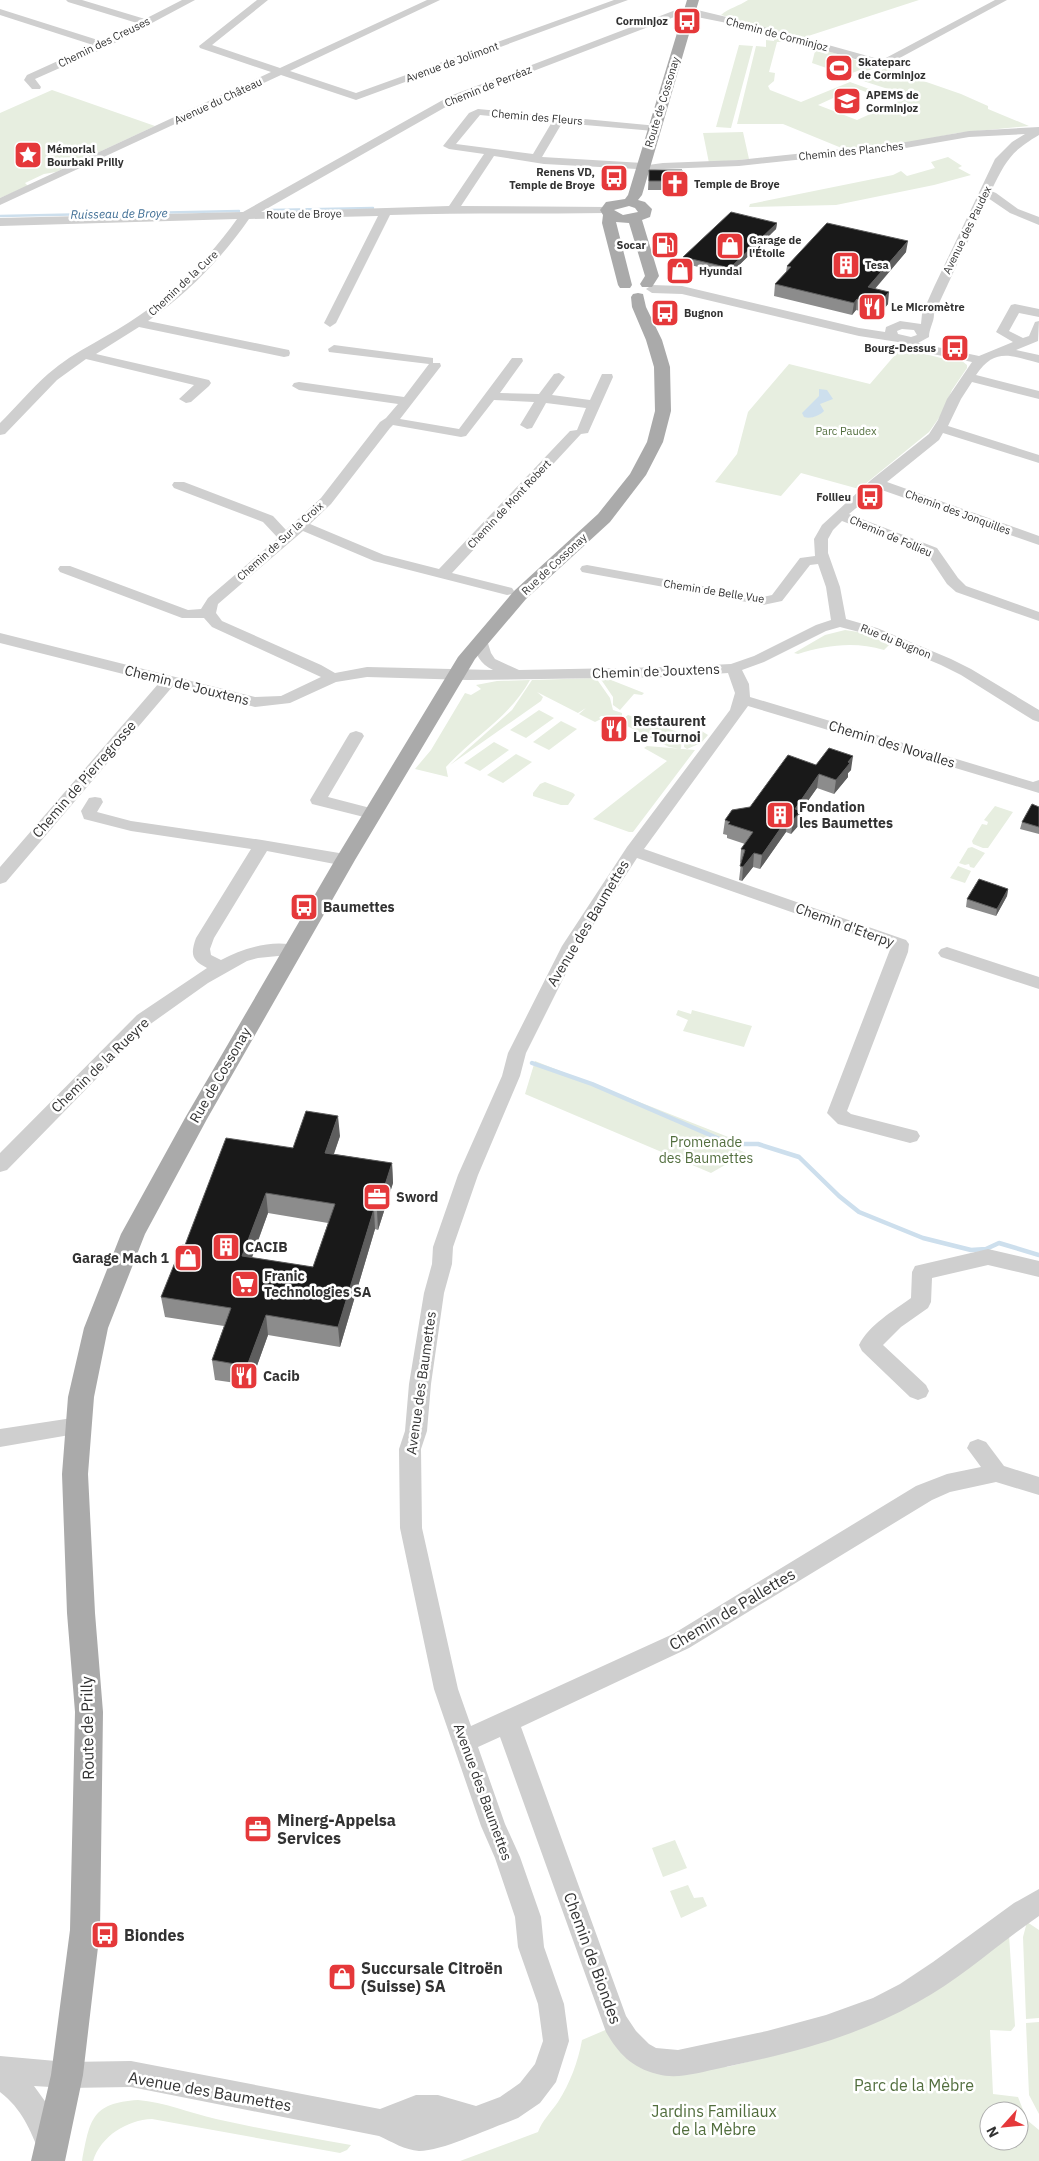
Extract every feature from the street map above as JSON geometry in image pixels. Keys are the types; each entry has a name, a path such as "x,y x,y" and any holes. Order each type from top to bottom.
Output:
{"main road":[{"name":"Route de Cossonay","path":"630,202 635,195 691,6"},
{"path":"608,212 624,219 635,218 645,214 645,209 640,205 630,202 611,205 608,212 609,223 625,285 622,289 624,293 638,297 652,293 650,287 652,276 635,218"},
{"path":"625,285 635,283 650,287"},
{"name":"Rue de Cossonay","path":"107,1296 132,1234 220,1075 372,814 467,657 520,595 604,518 638,476 654,442 663,411 662,367 654,340 639,307 638,297"},
{"name":"Route de Prilly","path":"50,2155 66,2075 85,1930 89,1712 75,1474 82,1397 92,1340 107,1296"}],"street":[{"path":"71,0 145,22"},
{"name":"Chemin des Creuses","path":"36,87 29,80 31,77 103,45 190,0"},
{"name":"Avenue de Jolimont","path":"262,0 204,46 356,97 623,0"},
{"name":"Avenue du Château","path":"0,202 435,0"},
{"name":"Chemin de Corminjoz","path":"691,6 852,54 879,64 892,61 1002,0"},
{"name":"Chemin de Perréaz","path":"245,216 454,98 691,6"},
{"path":"0,12 103,45"},
{"name":"Chemin des Fleurs","path":"491,152 449,146 473,115 478,112 654,128"},
{"path":"536,158 559,119"},
{"name":"Chemin des Planches","path":"491,152 536,158 544,161 581,164 663,166 740,163 900,146 969,134 1039,130"},
{"name":"Avenue des Paudex","path":"924,334 928,323 928,314 998,164 1010,149 1039,130"},
{"path":"453,209 491,152"},
{"path":"985,194 992,195 1014,211 1039,221"},
{"name":"Route de Broye","path":"0,222 453,209 608,212"},
{"path":"330,323 386,212"},
{"name":"Chemin de la Cure","path":"0,431 52,377 137,323 174,295 229,239 245,216"},
{"path":"650,287 682,290 859,332 897,335 919,340 924,334"},
{"path":"1033,340 1002,332 1015,308 1039,313"},
{"path":"897,335 909,325 928,314"},
{"name":"Chemin de la Cure","path":"137,323 284,353"},
{"path":"909,325 918,327 933,345 949,353"},
{"path":"897,335 922,349 980,360 1033,340 1039,325"},
{"name":"Chemin de Sur la Croix","path":"208,613 209,606 213,600 301,525 326,501 385,425 391,421 407,401 432,364 334,350"},
{"path":"1006,351 1039,359"},
{"path":"85,355 204,383 186,399"},
{"path":"839,622 833,587 820,553 820,538 840,515 876,483 934,437 941,428 954,399 980,360"},
{"path":"391,421 464,432 517,361"},
{"path":"527,425 542,399 559,377"},
{"path":"491,396 595,405 607,377"},
{"path":"969,377 1039,395"},
{"path":"299,386 407,401"},
{"name":"Chemin de Mont Robert","path":"443,574 579,432 595,405"},
{"path":"941,428 1036,459"},
{"name":"Chemin des Jonquilles","path":"876,483 1039,541"},
{"path":"179,485 268,519 286,537"},
{"name":"Chemin de Follieu","path":"840,515 932,551 941,559 953,584 962,590 1039,617"},
{"path":"301,525 379,558 507,591"},
{"name":"Chemin de Belle Vue","path":"586,569 764,601 777,598 805,561 823,559"},
{"path":"65,569 187,615 208,613 216,624 316,668 332,678"},
{"name":"Chemin de Jouxtens","path":"0,638 255,702 269,702 284,700 332,678 367,672 456,675 672,672 732,668 759,659 821,628 839,622"},
{"name":"Rue du Bugnon","path":"839,622 872,631 946,662 977,678 1039,717"},
{"name":"Chemin de Jouxtens","path":"481,640 482,652 491,663 499,668 523,674"},
{"path":"732,668 743,690 743,700"},
{"name":"Chemin de Pierregrosse","path":"0,878 168,681"},
{"name":"Chemin des Novalles","path":"743,700 1036,788 1039,786"},
{"name":"Avenue des Baumettes","path":"0,2069 66,2075 131,2074 382,2123 404,2134 419,2137 436,2136 508,2108 530,2093 546,2072 556,2041 551,2004 531,1946 528,1917 463,1742 446,1689 412,1528 410,1450 416,1431 420,1384 443,1248 468,1175 512,1076 517,1053 571,946 633,850 733,719 743,700"},
{"path":"356,736 318,800 372,814"},
{"path":"95,802 89,811 90,815 116,823 191,836 262,845 345,860"},
{"path":"220,968 203,958 201,949 205,938 262,845"},
{"name":"Chemin d'Eterpy","path":"633,850 900,944 899,952 868,1027 837,1113 841,1118 910,1136"},
{"name":"Chemin de la Rueyre","path":"0,1165 143,1020 220,968 241,957 257,952 292,950"},
{"path":"947,953 1039,983"},
{"path":"918,1391 870,1345 894,1321 921,1302 922,1272 988,1257 1039,1269"},
{"path":"0,1438 79,1426"},
{"path":"978,1448 994,1466 996,1473"},
{"name":"Chemin de Pallettes","path":"463,1742 681,1641 924,1493 946,1483 996,1473 1039,1486"},
{"name":"Chemin de Biondes","path":"507,1722 615,2022 625,2040 641,2055 652,2061 678,2063 772,2045 807,2035 875,2010 930,1980 1017,1914 1039,1901"},
{"path":"0,2077 8,2080 34,2104 46,2131 50,2155"}],"green space":[{"path":"748,0 919,0 802,38 721,15"},
{"path":"775,36 782,38 782,42 777,42 769,72 775,73 774,81 768,86 770,90 801,102 850,82 872,90 866,92 855,88 818,105 857,120 910,96 860,80 886,68 961,94 988,106 988,109 1029,126 957,133 907,143 844,149 783,124 737,124 756,46 766,47 766,40 774,41"},
{"path":"739,45 753,46 731,128 716,127"},
{"path":"816,47 877,67 865,72 860,70 847,75 812,63"},
{"path":"52,90 155,126 56,172 44,174 25,183 28,186 0,198 0,113"},
{"path":"743,132 749,159 709,163 703,133"},
{"path":"948,157 962,166 958,168 971,175 934,185 836,205 749,207 750,204 893,175 901,171 907,176 935,168 931,162"},
{"name":"Parc Paudex","path":"901,348 945,359 957,359 967,365 967,368 952,390 941,415 929,432 859,489 801,473 781,496 715,482 737,454 748,412 789,364 870,384"},
{"path":"845,630 858,632 890,644 884,650 873,647 841,645 819,648 798,654 794,653 825,635"},
{"path":"596,678 610,698 613,710 622,713 622,716 617,720 609,716 601,716 599,718 601,719 595,722 579,714 586,708 578,713 537,692 543,697 541,701 450,765 512,710 532,680"},
{"path":"600,678 606,678 644,693 642,695 634,694 620,710 613,705 613,697"},
{"path":"530,680 522,693 502,716 446,767 448,777 415,769 431,750 465,693 471,695 481,689 476,685 497,681"},
{"path":"539,710 554,718 526,738 510,730"},
{"path":"628,715 681,733 681,749 669,747 619,722"},
{"path":"561,721 577,729 549,750 533,742"},
{"path":"700,730 708,735 701,743 687,749 684,747 685,734 687,732 696,735"},
{"path":"494,742 509,750 480,771 464,763"},
{"path":"647,746 695,750 633,832 593,819 667,761 644,748"},
{"path":"516,754 532,762 503,783 487,775"},
{"path":"545,782 575,795 568,805 561,805 533,796 533,793 540,784"},
{"path":"995,806 1013,812 988,848 973,844 972,841 982,824 987,825 988,822 984,820"},
{"path":"972,847 985,853 974,868 970,867 969,864 959,863 968,848"},
{"path":"958,866 971,871 965,883 950,878"},
{"path":"678,1010 691,1014 692,1010 752,1026 744,1047 683,1031 688,1020 676,1015"},
{"name":"Promenade des Baumettes","path":"535,1061 741,1142 737,1149 746,1153 711,1173 525,1094"},
{"path":"675,1840 687,1868 663,1877 652,1848"},
{"path":"688,1885 694,1898 703,1897 707,1906 681,1918 670,1891"},
{"path":"1027,1922 1039,1930 1039,2018 1026,2019 1023,1937"},
{"path":"1009,1935 1015,2026 1011,2031 990,2030 993,2094 1018,2097 1020,2101 979,2101 979,2151 1029,2151 1029,2122 1039,2130 1039,2161 460,2161 538,2132 570,2080 582,2040 610,2028 616,2040 725,2064 727,2067 806,2047"},
{"path":"1039,2022 1039,2114 1029,2095 1026,2023"},
{"path":"138,2100 158,2103 233,2123 351,2145 347,2150 340,2153 152,2119 133,2122 124,2126 102,2144 93,2161 82,2161 91,2124 95,2116 111,2105"}],"water":[{"path":"819,389 827,390 833,399 820,404 824,411 820,414 807,418 804,417 802,413 819,396"}],"building":[{"path":"649,170 682,170 684,181 649,181"},
{"name":"Garage de l'Étoile","path":"731,212 777,223 730,268 683,257"},
{"name":"Tesa","path":"827,223 908,241 868,287 889,292 879,304 857,299 854,303 775,284 791,267 787,266"},
{"name":"Fondation les Baumettes","path":"829,748 853,756 848,762 850,763 836,780 819,774 795,809 801,811 793,820 787,819 762,855 754,853 743,867 740,866 745,850 741,849 753,832 728,824 730,822 725,820 732,810 750,807 788,755 816,765"},
{"path":"1032,804 1039,807 1039,827 1022,822"},
{"path":"979,879 1008,889 997,909 967,899"},
{"name":"CACIB","path":"306,1111 338,1116 325,1153 392,1163 377,1210 374,1209 338,1327 266,1315 247,1366 212,1360 231,1308 161,1297 182,1245 185,1245 226,1138 293,1148","holes":["266,1193 335,1204 313,1267 242,1256"]}],"waterway":[{"name":"Ruisseau de Broye","path":"271,210 373,208"},
{"name":"Ruisseau de Broye","path":"0,216 239,211"},
{"path":"532,1063 592,1084 731,1144 758,1144 799,1157 839,1196 859,1212 923,1238 971,1250 986,1249 999,1243 1039,1255"}],"place":[{"name":"Corminjoz","path":"687,21"},
{"name":"Skateparc de Corminjoz","path":"839,68"},
{"name":"APEMS de Corminjoz","path":"847,101"},
{"name":"Mémorial Bourbaki Prilly","path":"28,155"},
{"name":"Renens VD, Temple de Broye","path":"614,178"},
{"name":"Temple de Broye","path":"675,184"},
{"name":"Socar","path":"665,245"},
{"name":"Garage de l'Étoile","path":"730,246"},
{"name":"Tesa","path":"846,265"},
{"name":"Hyundai","path":"680,271"},
{"name":"Le Micromètre","path":"872,307"},
{"name":"Bugnon","path":"665,313"},
{"name":"Bourg-Dessus","path":"955,348"},
{"name":"Follieu","path":"870,497"},
{"name":"Restaurent Le Tournoi","path":"614,729"},
{"name":"Fondation les Baumettes","path":"780,815"},
{"name":"Baumettes","path":"304,907"},
{"name":"Sword","path":"377,1197"},
{"name":"CACIB","path":"226,1247"},
{"name":"Garage Mach 1","path":"188,1258"},
{"name":"Franic Technologies SA","path":"245,1284"},
{"name":"Cacib","path":"244,1376"},
{"name":"Minerg-Appelsa Services","path":"258,1829"},
{"name":"Biondes","path":"105,1935"},
{"name":"Succursale Citroën (Suisse) SA","path":"342,1977"}],"park label":[{"name":"Parc de la Mèbre","path":"914,2085"},
{"name":"Jardins Familiaux de la Mèbre","path":"714,2120"}]}
